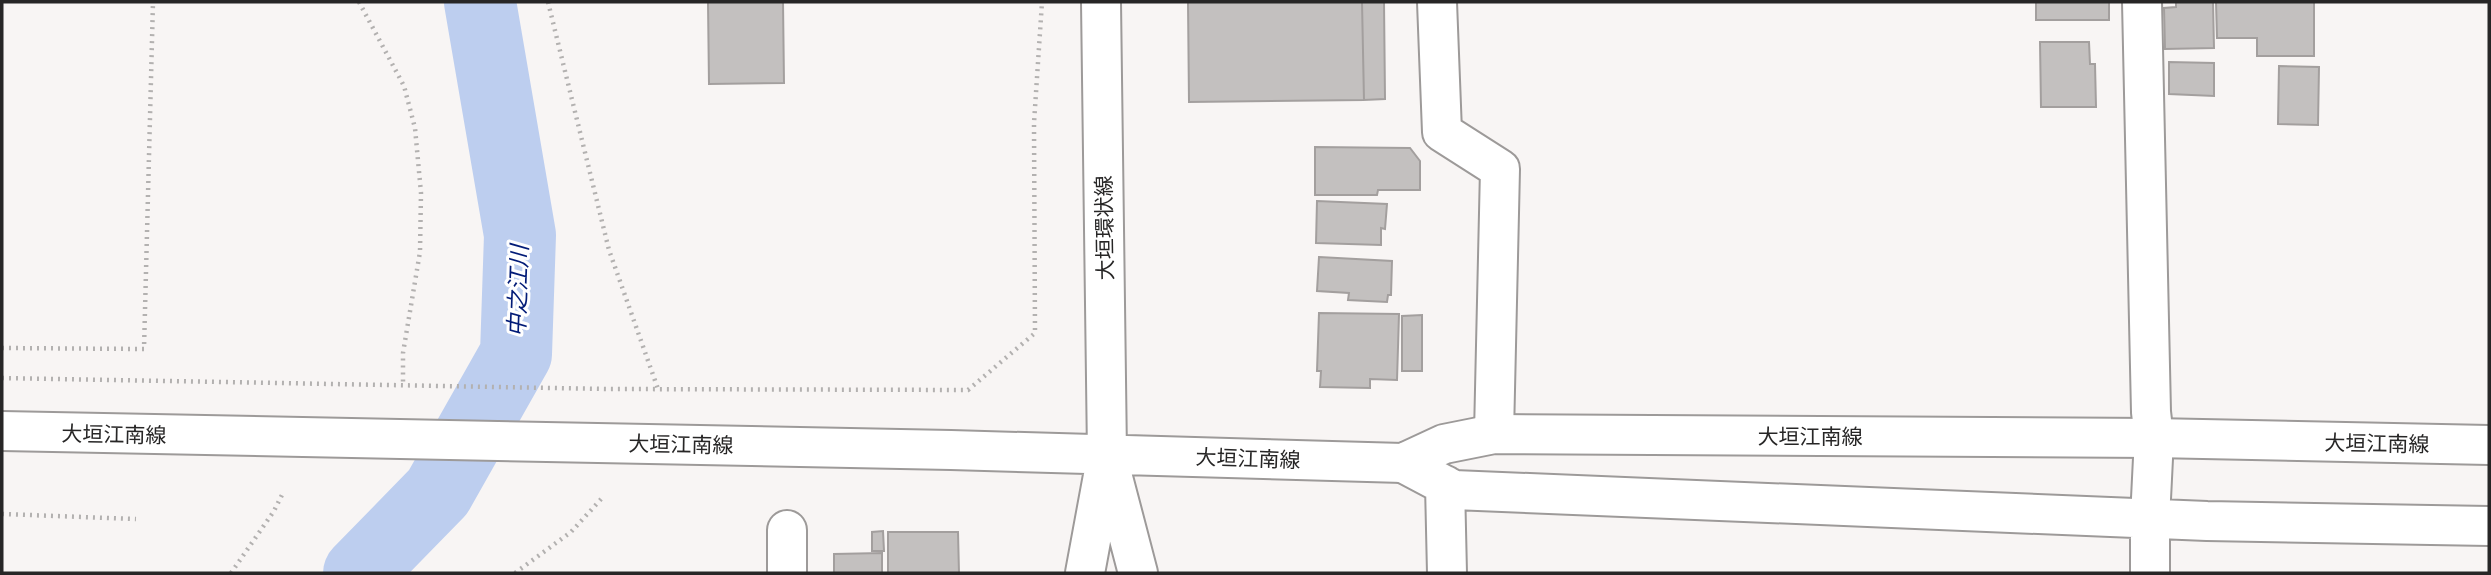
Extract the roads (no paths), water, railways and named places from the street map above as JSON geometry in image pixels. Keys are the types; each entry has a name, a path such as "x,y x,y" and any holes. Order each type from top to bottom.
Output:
{"main road":[{"name":"大垣環状線","path":"1085,573 1107,454 1101,2"},
{"path":"1437,2 1442,132 1500,169 1494,434"},
{"path":"2142,2 2151,412 2154,438 2150,573"},
{"name":"大垣江南線","path":"2,431 1107,454 1403,463 1444,444 1494,434 2154,438 2489,445"},
{"name":"大垣環状線","path":"1107,454 1138,573"},
{"path":"1403,463 1454,490 2150,519 2489,526"},
{"path":"1445,485 1447,573"},
{"path":"787,530 787,573"}],"waterway":[{"name":"中之江川","path":"359,573 438,492 516,354 520,235 480,2"}]}
